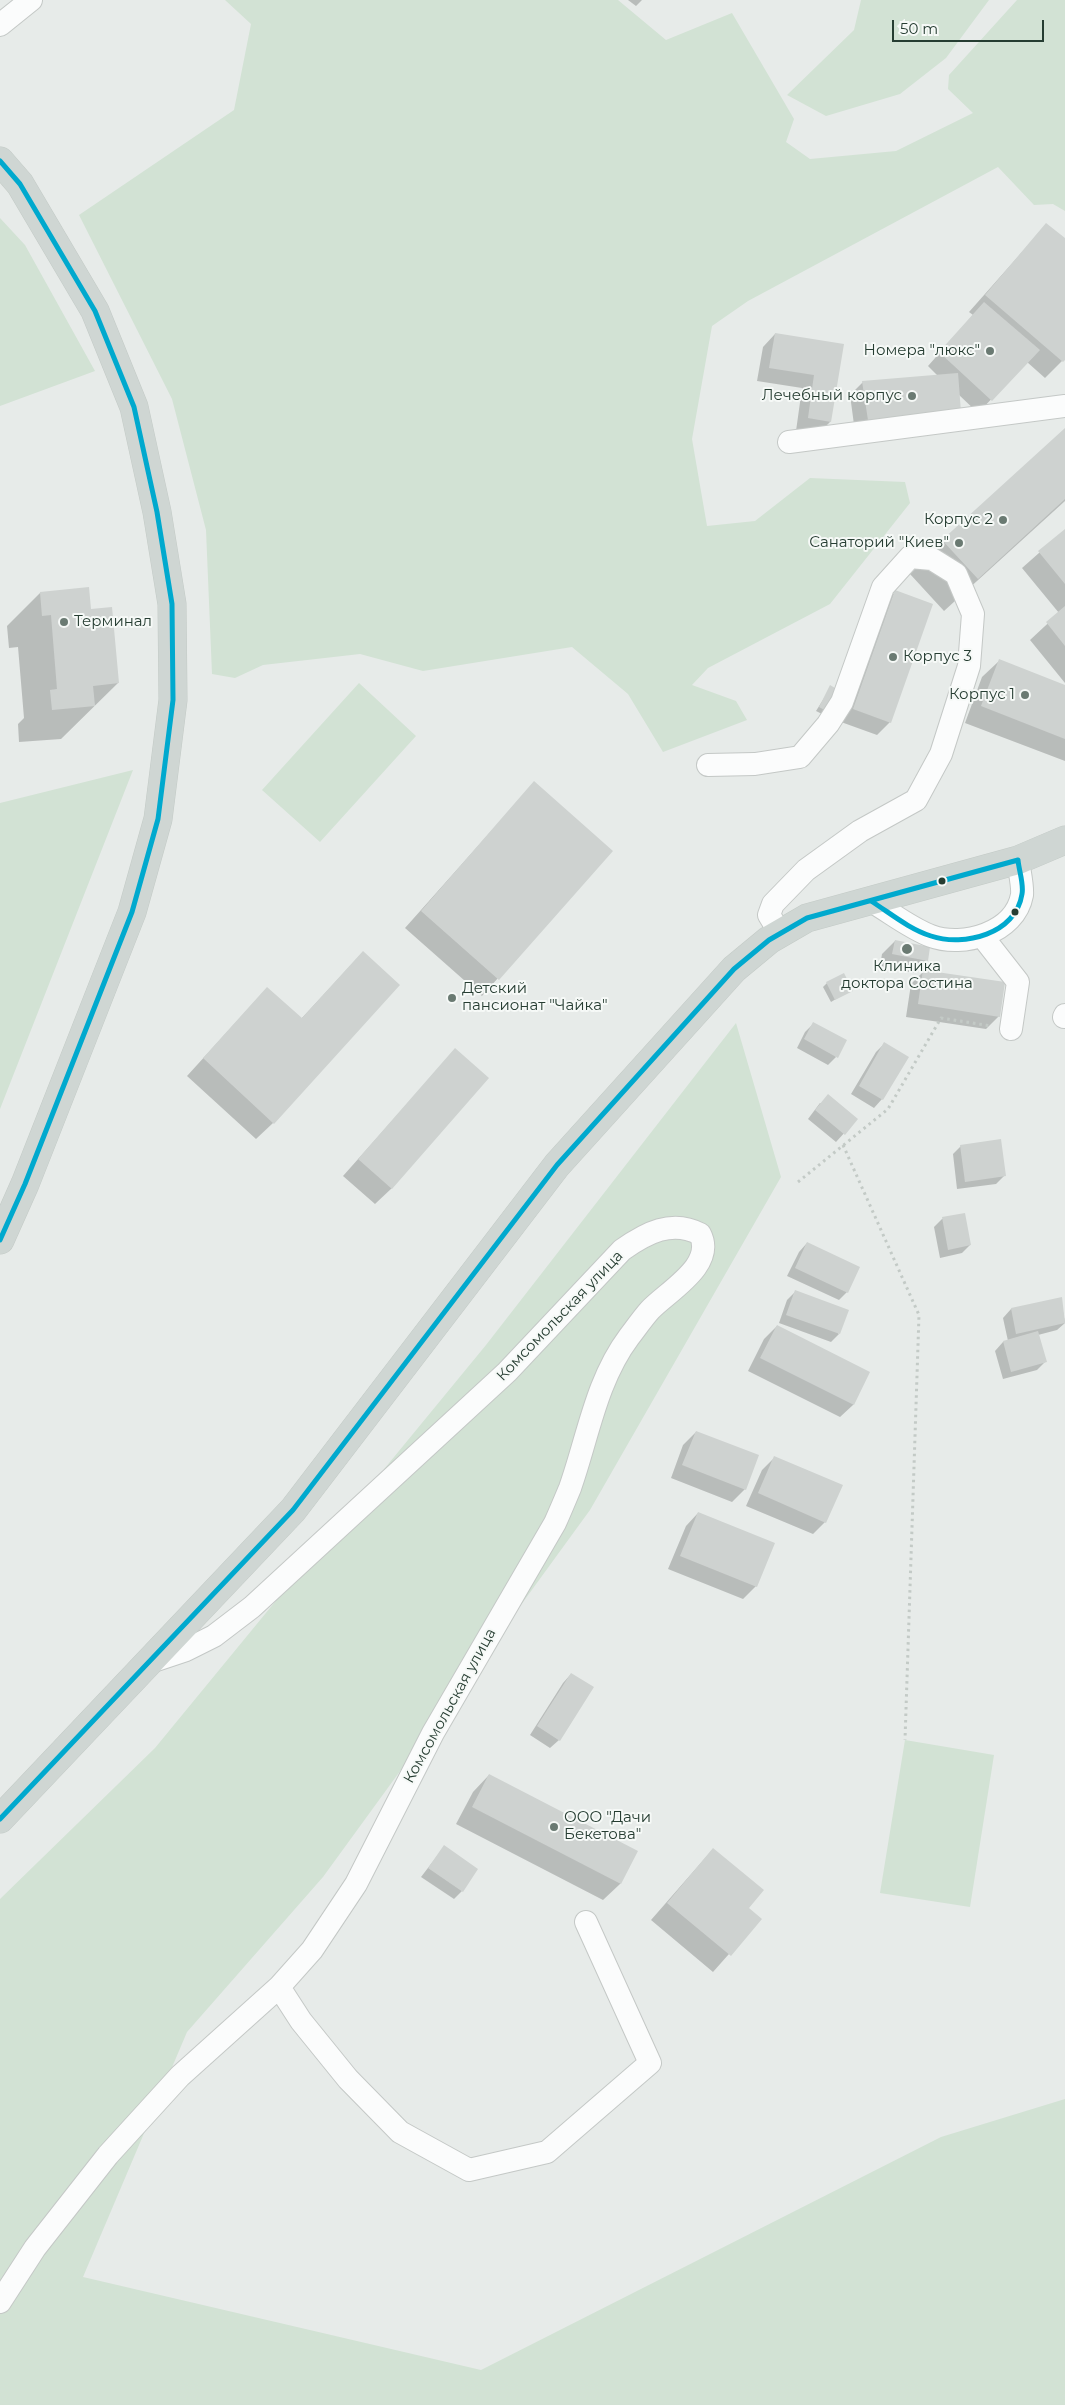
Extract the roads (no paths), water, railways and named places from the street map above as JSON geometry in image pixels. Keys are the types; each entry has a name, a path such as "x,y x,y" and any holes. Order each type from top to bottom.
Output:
{"main road":[{"path":"0,162 20,184 95,311 134,407 157,512 172,604 173,700 158,819 132,912 28,1175 0,1240"},
{"path":"1018,860 1065,840"},
{"name":"Комсомольская улица","path":"0,1819 293,1510 557,1165 734,970 768,940 807,918 1018,860"}],"street":[{"path":"0,25 31,0"},
{"path":"789,442 1065,406"},
{"path":"708,765 755,764 800,757 828,724 842,702 883,587 892,574 910,556 932,559 956,574 974,614 969,666 941,754 916,800 860,831 806,870 773,904 769,914 780,933"},
{"path":"871,901 931,936 956,940 982,936 1001,927 1014,912 1022,894 1018,860"},
{"path":"982,936 1018,982 1011,1029"},
{"name":"Комсомольская улица","path":"0,2302 35,2248 108,2155 180,2076 279,1987 312,1950 356,1884 438,1725 555,1523 570,1488 595,1406 620,1349 649,1311 696,1267 704,1249 700,1234 679,1227 663,1229 640,1237 622,1250 606,1265 558,1321 507,1372 252,1607 214,1636 186,1650 150,1662"},
{"path":"279,1987 301,2021 348,2079 400,2132 469,2170 547,2152 650,2063 586,1922"}],"place":[{"name":"Номера \"люкс\"","path":"990,351"},
{"name":"Лечебный корпус","path":"912,396"},
{"name":"Корпус 2","path":"1003,520"},
{"name":"Санаторий \"Киев\"","path":"959,543"},
{"name":"Терминал","path":"64,622"},
{"name":"Корпус 3","path":"893,657"},
{"name":"Корпус 1","path":"1025,695"},
{"name":"Клиника доктора Состина","path":"907,949"},
{"name":"Детский пансионат \"Чайка\"","path":"452,998"},
{"name":"ООО \"Дачи Бекетова\"","path":"554,1827"}]}
